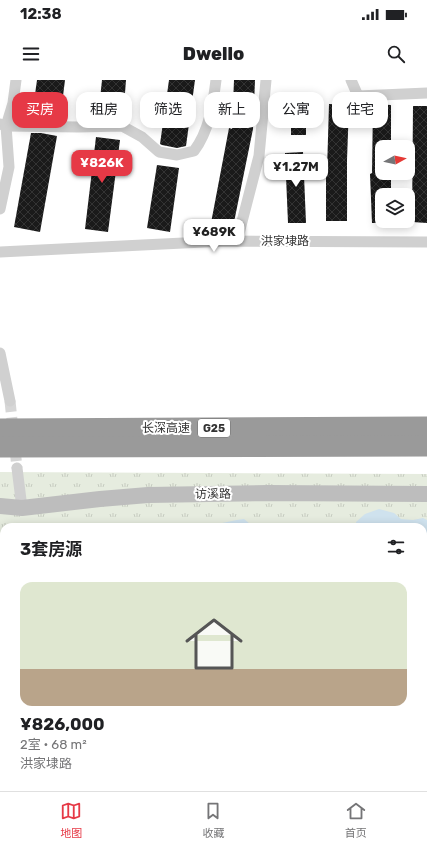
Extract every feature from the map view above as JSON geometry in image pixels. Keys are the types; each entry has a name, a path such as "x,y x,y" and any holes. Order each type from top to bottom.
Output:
{"highway":[{"name":"长深高速","path":"0,429 427,427"},
{"name":"长深高速","path":"0,447 427,446"}],"street":[{"path":"0,209 9,167 3,125 13,103 16,80"},
{"path":"3,125 78,127 122,126 142,137 159,152 177,155 194,152 203,140 208,123 216,80"},
{"path":"237,241 259,156 266,80"},
{"path":"351,80 358,96 427,93"},
{"name":"洪家埭路","path":"0,252 237,241 427,242"},
{"path":"0,353 10,400"},
{"path":"16,468 22,508"},
{"name":"访溪路","path":"0,506 22,508 148,495 268,493 427,494"}],"green space":[{"path":"0,472 427,474 427,523 0,523"}],"water":[{"path":"379,509 394,513 401,519 413,520 423,518 427,520 427,523 356,523 365,514"},
{"path":"244,519 249,523 221,523"}],"building":[{"path":"37,80 65,80 64,92 35,92"},
{"path":"102,80 126,80 125,92 101,92"},
{"path":"169,80 195,80 193,92 167,92"},
{"path":"234,80 255,80 255,92 234,92"},
{"path":"329,104 332,104 332,128 348,128 347,221 326,221"},
{"path":"388,105 391,105 391,140 375,140 375,180 391,180 391,188 375,188 375,223 372,223 370,174 372,173 373,128 388,128"},
{"path":"413,106 427,106 427,223 415,222 415,188 412,188 412,180 415,180 415,140 413,140"},
{"path":"162,128 188,128 186,146 177,148 160,144"},
{"path":"229,128 253,128 233,227 211,223"},
{"path":"291,128 306,128 306,135 291,135"},
{"path":"31,133 57,136 40,232 14,227"},
{"path":"96,137 120,140 108,232 85,229"},
{"path":"303,152 306,223 288,223 285,153"},
{"path":"157,165 179,168 170,232 147,228"}],"tunnel":[{"path":"10,401 17,468"}]}
